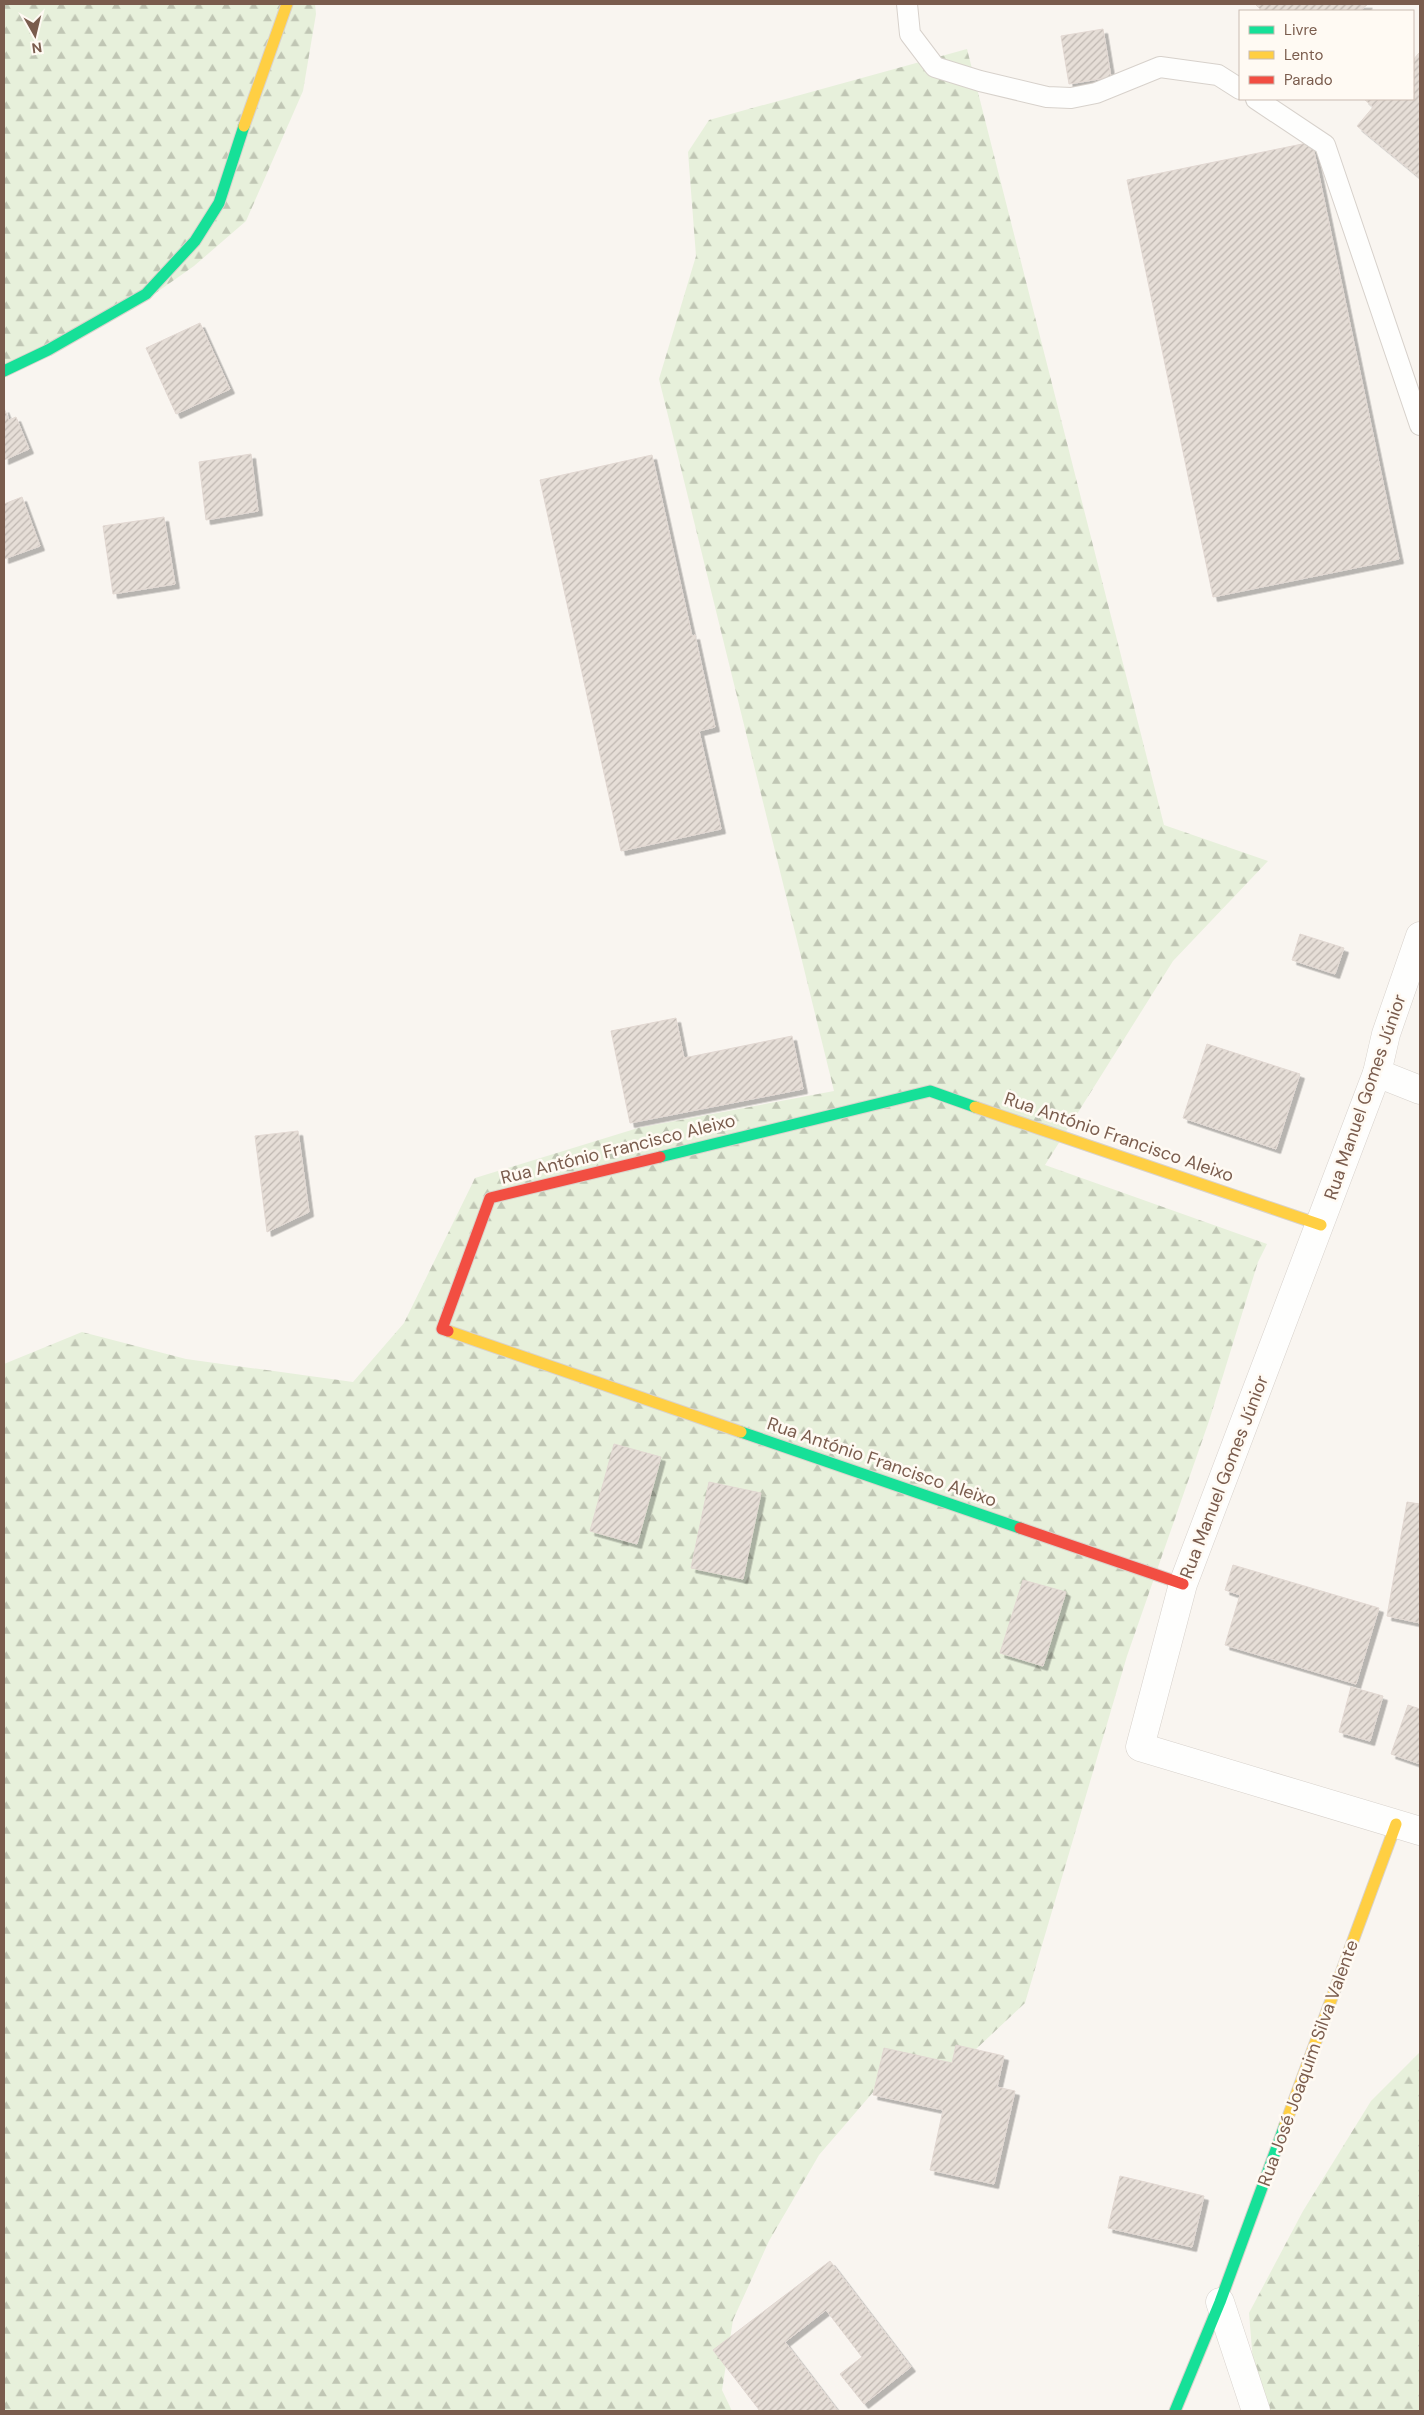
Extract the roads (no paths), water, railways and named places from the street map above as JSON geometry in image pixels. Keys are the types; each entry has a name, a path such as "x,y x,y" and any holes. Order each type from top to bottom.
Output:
{"street":[{"path":"4,371 48,350 146,294 195,241 219,203 258,79 287,4"},
{"name":"Rua Manuel Gomes Júnior","path":"1408,1827 1140,1747 1183,1584 1321,1225 1377,1073 1386,1034 1420,936"},
{"path":"1377,1073 1420,1090"},
{"name":"Rua António Francisco Aleixo","path":"1183,1584 442,1329 490,1198 930,1091 1321,1225"},
{"name":"Rua José Joaquim Silva Valente","path":"1175,2411 1408,1827"},
{"path":"1220,2302 1256,2411"}],"lane":[{"path":"907,4 910,34 934,68 980,81 1047,97 1071,98 1096,93 1160,67 1218,75 1239,88"},
{"path":"1257,100 1325,146 1420,425"}]}
